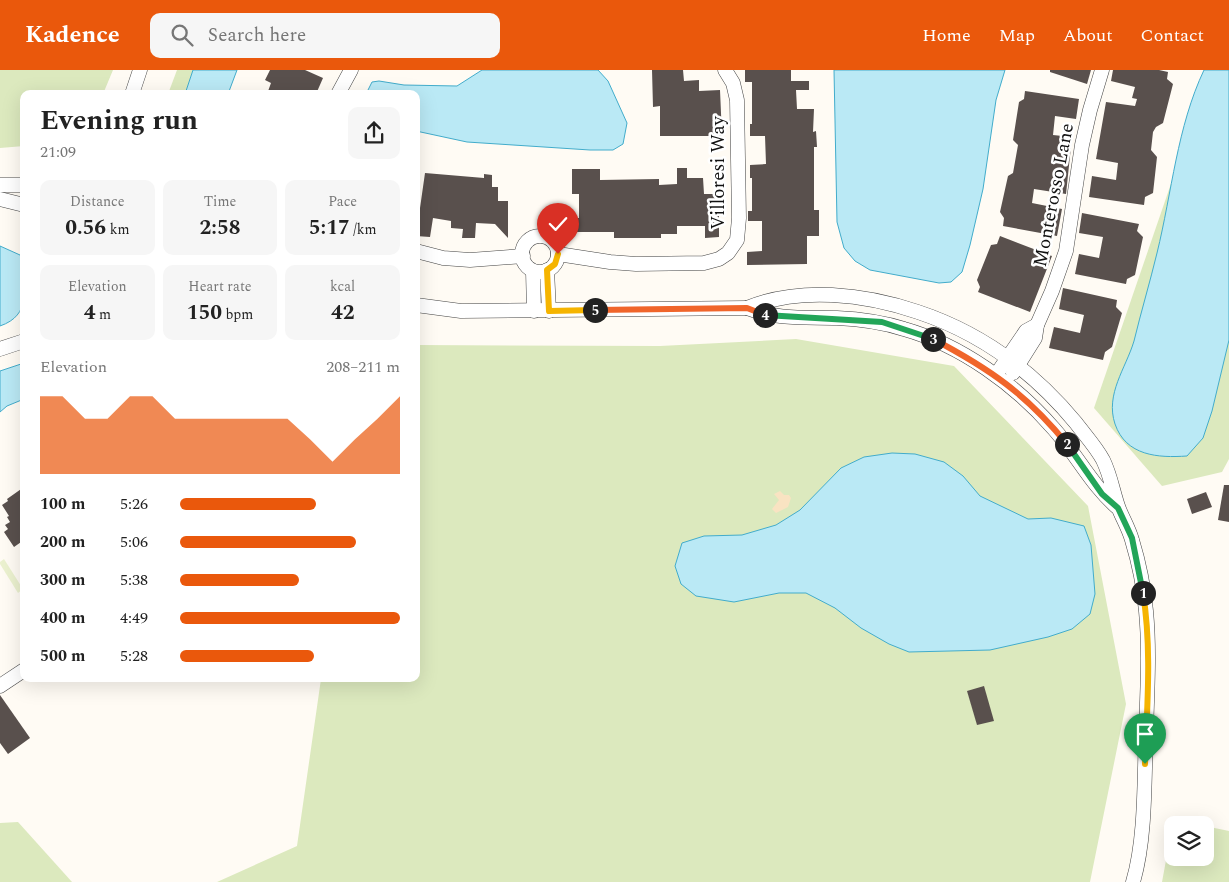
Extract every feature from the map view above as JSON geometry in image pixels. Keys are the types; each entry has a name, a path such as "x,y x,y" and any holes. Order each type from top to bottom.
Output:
{"street":[{"path":"133,90 140,70 138,90"},
{"path":"340,90 351,70"},
{"name":"Villoresi Way","path":"558,254 636,264 704,262 719,259 728,253 737,240 739,208 737,100 733,83 725,70"},
{"name":"Monterosso Lane","path":"1001,379 1012,362 1035,338 1037,325 1066,251 1084,136 1102,70"},
{"path":"0,185 20,185"},
{"path":"0,199 20,204"},
{"path":"537,236 549,238 554,242 558,254 555,264 540,271 526,265 523,248 526,242 537,236"},
{"path":"420,252 442,258 470,260 523,256"},
{"path":"540,271 549,311"},
{"path":"534,311 540,271"},
{"path":"747,308 766,300 783,297 836,296 874,300 941,320 983,341 1041,385 1089,439 1103,460 1118,508 1132,538 1146,610 1148,662 1140,850 1133,882"},
{"path":"420,306 461,311 747,308 766,315 882,322 932,339 974,361 1001,379 1054,428 1102,494 1118,508"},
{"path":"0,349 20,342"},
{"path":"0,686 20,673"}],"green space":[{"path":"0,70 113,70 105,90 20,90 20,146 0,148"},
{"path":"177,70 221,70 212,90 170,90"},
{"path":"1210,70 1229,70 1229,459 1222,472 1162,486 1094,408"},
{"path":"796,339 954,366 1088,506 1126,704 1090,882 217,882 297,846 321,682 420,682 420,345 660,346"},
{"path":"4,559 20,584 20,591 18,593 0,564"},
{"path":"18,822 72,882 0,882 0,823"},
{"path":"1214,828 1229,831 1229,882 1162,882 1165,866 1214,866"}],"sand":[{"path":"780,491 791,498 788,507 776,513 772,509 779,500 774,494"}],"water":[{"path":"193,70 237,70 230,90 186,90"},
{"path":"482,70 598,70 608,81 627,123 623,144 613,150 590,150 467,142 420,132 420,90 368,90 372,82 379,81 404,85 457,86"},
{"path":"834,70 1005,70 996,100 983,189 970,245 962,272 951,282 939,283 870,270 855,261 844,248 837,222"},
{"path":"1204,70 1229,70 1229,340 1212,411 1203,438 1187,456 1154,455 1135,449 1120,435 1115,424 1113,402 1118,381 1134,341 1157,253 1187,114"},
{"path":"0,246 20,255 20,311 10,321 0,326"},
{"path":"20,364 20,401 7,406 0,412 0,371"},
{"path":"892,453 915,454 944,462 963,476 980,496 1028,519 1051,518 1084,526 1091,545 1095,594 1090,614 1072,629 1048,637 990,650 909,652 889,644 861,628 835,608 806,593 779,593 734,602 696,596 681,584 675,566 682,543 704,536 742,535 776,525 800,510 841,468 864,457"}],"building":[{"path":"270,70 305,70 323,78 318,90 268,90 271,83 265,80"},
{"path":"652,70 683,70 684,81 699,80 699,91 720,90 722,136 660,136 660,106 653,107"},
{"path":"745,70 791,70 791,81 809,81 809,90 796,90 797,109 814,109 813,132 816,131 817,147 814,147 814,210 819,210 819,236 807,236 807,264 747,265 747,252 762,251 762,221 748,221 748,211 752,211 750,165 766,164 765,136 750,136 750,124 752,124 752,82 745,82"},
{"path":"1050,70 1091,70 1087,84 1050,72"},
{"path":"1113,70 1159,70 1168,72 1167,79 1173,84 1163,123 1156,127 1153,132 1151,150 1157,157 1153,193 1145,197 1144,205 1089,197 1092,176 1116,180 1118,163 1096,159 1106,102 1135,106 1137,99 1132,98 1135,87 1111,81"},
{"path":"1025,91 1079,99 1076,119 1055,116 1053,135 1072,137 1066,194 1034,189 1032,203 1062,209 1057,236 1003,226 1004,218 1000,212 1008,176 1013,173 1018,145 1013,140 1019,102 1024,99"},
{"path":"677,168 687,168 687,178 703,178 704,194 719,194 719,237 705,238 705,226 677,226 677,234 661,234 661,238 614,238 614,232 572,232 571,218 579,218 579,194 572,194 572,169 600,169 600,180 659,179 659,185 677,184"},
{"path":"425,173 484,178 484,174 492,175 492,187 498,187 498,201 508,201 508,238 495,224 476,223 475,238 462,238 463,229 451,228 451,221 433,218 430,237 420,236 420,208"},
{"path":"1082,213 1139,224 1137,231 1143,237 1135,275 1127,279 1126,284 1075,274 1079,254 1099,258 1103,237 1079,233"},
{"path":"1000,236 1052,256 1030,312 978,292 980,287 977,280 991,245 997,244"},
{"path":"1063,288 1117,300 1116,307 1122,313 1112,347 1105,352 1103,360 1049,348 1054,327 1080,333 1084,315 1059,309"},
{"path":"1224,485 1229,485 1229,522 1218,520"},
{"path":"20,490 20,543 14,547 4,532 8,529 5,525 10,522 7,517 9,516 2,505 8,501 7,499"},
{"path":"1206,492 1212,507 1192,514 1187,499"},
{"path":"984,686 994,721 977,725 967,691"},
{"path":"0,695 30,738 8,754 0,743"}],"route":[{"path":"558,254 555,264 547,270 549,311 747,308 766,315 792,318 839,318 882,322 932,339 974,361 999,377 1022,396 1054,428 1102,494 1118,508 1132,538 1146,610 1148,662 1145,764"}]}
